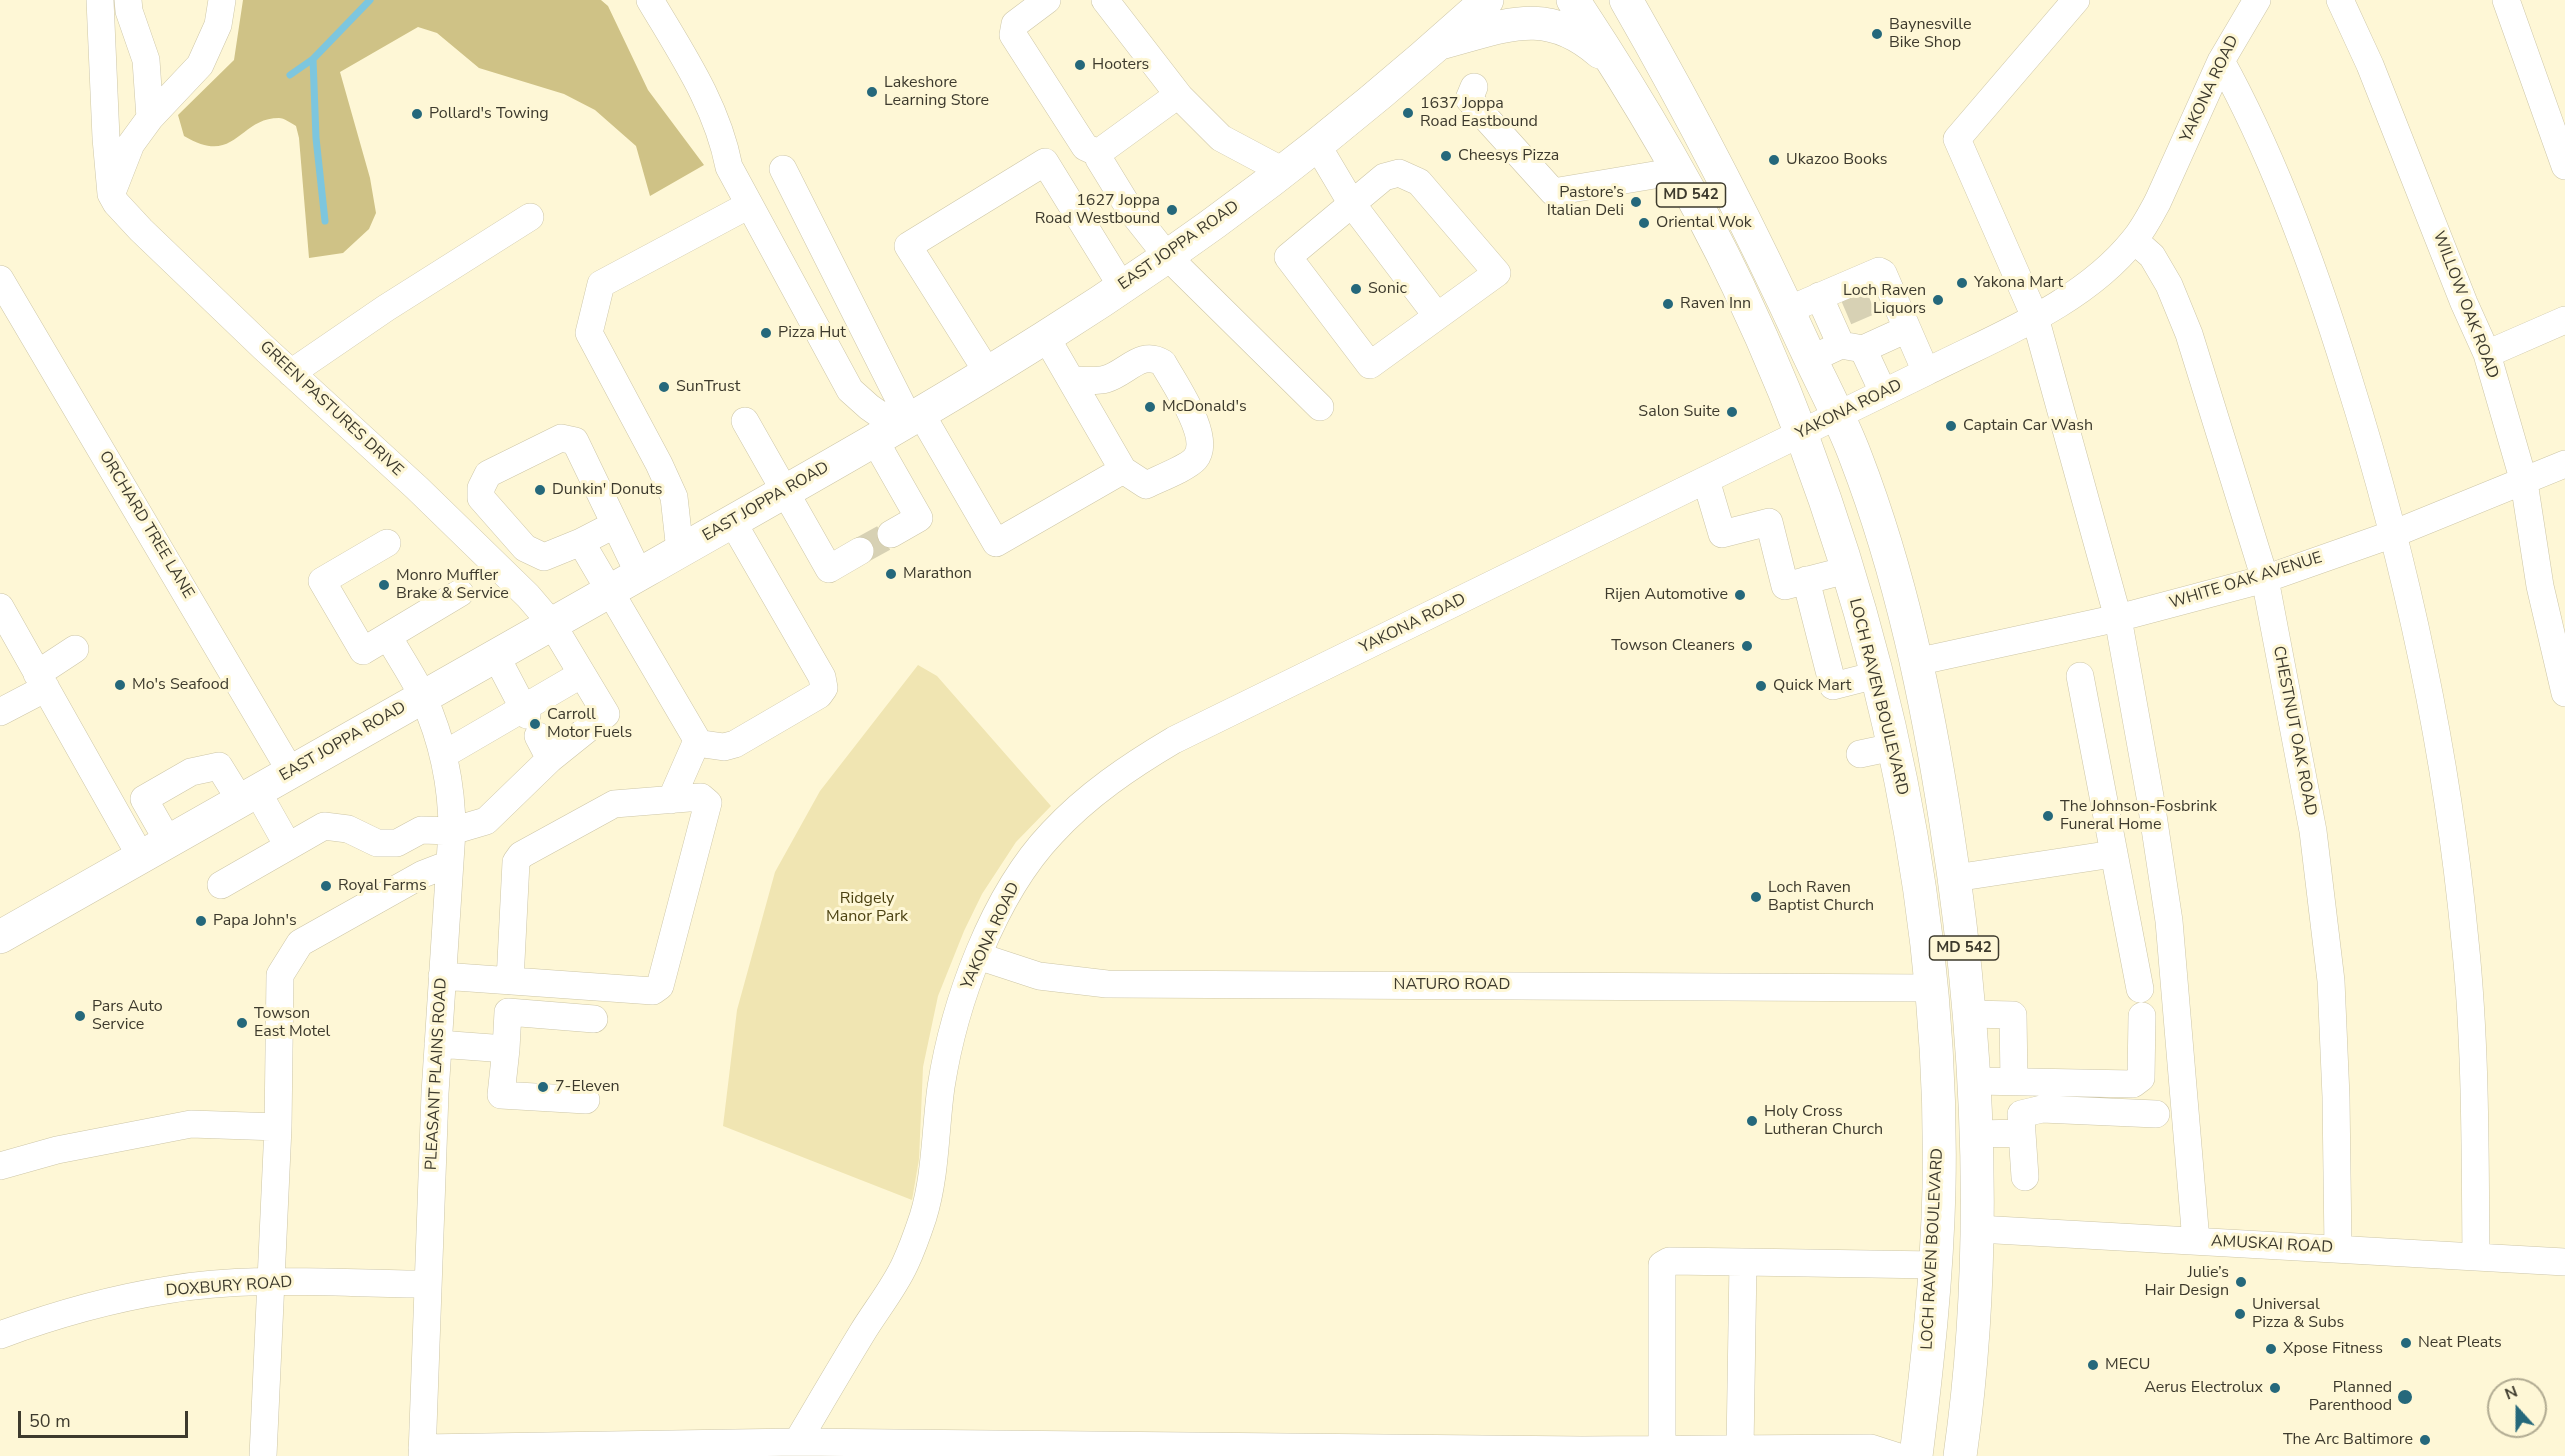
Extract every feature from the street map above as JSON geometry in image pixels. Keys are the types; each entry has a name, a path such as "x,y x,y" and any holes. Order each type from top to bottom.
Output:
{"main road":[{"name":"EAST JOPPA ROAD","path":"0,937 732,521 1046,337 1167,256 1283,171 1439,44 1487,0"},
{"name":"LOCH RAVEN BOULEVARD","path":"1573,0 1618,68 1678,171 1738,285 1800,434 1847,570 1893,747 1916,875 1930,988 1938,1130 1935,1265 1916,1456"},
{"name":"MD 542","path":"1626,0 1723,176 1856,458 1874,511 1916,662 1941,788 1955,878 1971,1014 1975,1081 1978,1229 1970,1381 1960,1456"},
{"path":"1439,44 1516,24 1551,24 1586,40 1618,68"}],"street":[{"path":"100,0 106,138 111,194"},
{"path":"128,0 129,12 146,60 150,118"},
{"path":"111,194 131,144 150,118 200,65 219,25 222,0"},
{"path":"650,0 716,117 724,139 729,167 850,390 869,407 900,424 996,543 1123,470"},
{"path":"1047,0 1015,24 1014,35 1085,147 1098,153"},
{"path":"1105,0 1180,97 1221,138 1283,171"},
{"path":"2076,0 1957,139 2035,317 2118,618 2151,802 2169,921 2196,1241"},
{"name":"YAKONA ROAD","path":"798,1442 905,1264 923,1216 932,1180 941,1088 951,1035 978,956 1005,899 1026,864 1051,834 1084,802 1138,761 1174,740 1926,372 2035,317 2097,277 2134,240 2158,201 2221,61 2257,0"},
{"name":"WILLOW OAK ROAD","path":"2340,0 2370,65 2464,303 2487,354 2524,482 2540,586 2565,693"},
{"path":"2506,0 2565,166"},
{"path":"2221,61 2245,104 2301,240 2330,320 2364,426 2420,647 2450,822 2465,941 2475,1104 2476,1257"},
{"path":"1474,87 1469,99 1553,192 1678,171"},
{"path":"1098,153 1175,97 1180,97"},
{"path":"1317,145 1352,204 1437,316"},
{"path":"1098,153 1099,159 1129,208 1167,256 1320,407"},
{"path":"988,373 908,246 1045,162 1122,287"},
{"path":"783,169 900,424 919,518 891,534"},
{"path":"1399,173 1419,182 1497,273 1370,365 1288,257 1352,204 1384,177 1399,173"},
{"name":"GREEN PASTURES DRIVE","path":"111,194 120,208 141,230 291,373 417,488 528,596 552,624 606,714 534,730"},
{"path":"681,550 674,497 659,464 589,333 602,284 749,204"},
{"path":"291,373 386,308 530,217"},
{"name":"CHESTNUT OAK ROAD","path":"2134,240 2152,256 2163,275 2188,334 2265,579 2313,831 2331,981 2336,1097 2338,1249"},
{"path":"1788,310 1820,296 1851,289 1879,271 1883,273 1926,372"},
{"name":"ORCHARD TREE LANE","path":"0,279 291,772"},
{"path":"1820,296 1861,340 1883,392"},
{"path":"2487,354 2565,320"},
{"path":"1811,359 1861,340 1907,329"},
{"path":"1046,337 1123,470 1146,485 1194,460 1201,449 1198,428 1163,363 1155,358 1146,358 1106,379 1071,380"},
{"path":"745,421 829,569 860,552"},
{"path":"614,525 581,543 544,557 525,548 481,498 483,480 488,474 561,438 574,441 639,574"},
{"name":"WHITE OAK AVENUE","path":"1916,662 2118,618 2265,579 2393,534 2565,464"},
{"path":"1706,480 1722,534 1769,522 1785,586 1847,570"},
{"path":"696,743 724,747 735,744 819,695 824,688 822,677 732,521"},
{"path":"387,543 322,581 363,651 460,593"},
{"path":"581,543 696,738 696,743 671,800"},
{"path":"1806,580 1833,686 1876,675"},
{"path":"0,607 141,857"},
{"name":"PLEASANT PLAINS ROAD","path":"388,636 423,697 443,755 452,797 427,1284 422,1452"},
{"path":"0,712 42,681 75,650"},
{"path":"496,656 534,730"},
{"path":"221,885 324,826 348,829 377,843 397,843 421,830 452,831 486,821 534,730 582,674"},
{"path":"2080,676 2140,989"},
{"path":"443,755 534,730"},
{"path":"1860,754 1893,747"},
{"path":"168,841 144,799 191,772 219,766 249,796 288,846"},
{"path":"442,976 510,981 653,991 660,986 708,803 701,797 614,804 521,855 516,862 510,981"},
{"path":"1955,878 2113,854"},
{"path":"263,1456 278,1128 280,975 300,943 423,874 449,864"},
{"name":"NATURO ROAD","path":"978,956 1039,976 1107,984 1930,988"},
{"path":"586,1100 501,1095 508,1012 594,1019"},
{"path":"1971,1014 2013,1015 2014,1081"},
{"path":"1975,1081 2133,1084 2141,1078 2142,1016"},
{"path":"438,1044 506,1048"},
{"path":"2025,1177 2021,1114 2042,1109 2156,1114"},
{"path":"0,1166 57,1150 190,1124 278,1128"},
{"path":"1977,1134 2022,1133"},
{"name":"AMUSKAI ROAD","path":"1978,1229 2565,1262"},
{"path":"1662,1450 1662,1264 1670,1261 1935,1265"},
{"path":"1740,1449 1743,1262"},
{"name":"DOXBURY ROAD","path":"0,1335 96,1305 169,1289 271,1282 427,1284"},
{"path":"422,1452 798,1442 1581,1453 1871,1448 1896,1456"}],"green space":[{"name":"Ridgely Manor Park","path":"918,665 937,676 1051,806 1016,842 982,894 964,931 938,996 923,1067 919,1159 912,1200 723,1126 737,1010 775,872 820,791"}],"shaded area":[{"path":"243,0 601,0 608,6 648,90 704,165 650,196 636,146 595,110 564,94 479,68 437,33 418,27 340,72 370,178 376,213 369,229 343,253 309,258 299,138 296,126 281,118 265,120 254,125 236,139 215,146 201,144 184,136 178,115 234,60"}],"waterway":[{"path":"290,75 313,59 370,0"},
{"path":"313,59 316,138 325,221"}],"tunnel":[{"path":"1853,294 1865,322"},
{"path":"860,551 891,534"}],"place":[{"name":"Baynesville Bike Shop","path":"1877,34"},
{"name":"Hooters","path":"1080,65"},
{"name":"Lakeshore Learning Store","path":"872,92"},
{"name":"1637 Joppa Road Eastbound","path":"1408,113"},
{"name":"Pollard's Towing","path":"417,114"},
{"name":"Cheesys Pizza","path":"1446,156"},
{"name":"Ukazoo Books","path":"1774,160"},
{"name":"Pastore’s Italian Deli","path":"1636,202"},
{"name":"1627 Joppa Road Westbound","path":"1172,210"},
{"name":"Oriental Wok","path":"1644,223"},
{"name":"Yakona Mart","path":"1962,283"},
{"name":"Sonic","path":"1356,289"},
{"name":"Loch Raven Liquors","path":"1938,300"},
{"name":"Raven Inn","path":"1668,304"},
{"name":"Pizza Hut","path":"766,333"},
{"name":"SunTrust","path":"664,387"},
{"name":"McDonald's","path":"1150,407"},
{"name":"Salon Suite","path":"1732,412"},
{"name":"Captain Car Wash","path":"1951,426"},
{"name":"Dunkin' Donuts","path":"540,490"},
{"name":"Marathon","path":"891,574"},
{"name":"Monro Muffler Brake & Service","path":"384,585"},
{"name":"Rijen Automotive","path":"1740,595"},
{"name":"Towson Cleaners","path":"1747,646"},
{"name":"Mo's Seafood","path":"120,685"},
{"name":"Quick Mart","path":"1761,686"},
{"name":"Carroll Motor Fuels","path":"535,724"},
{"name":"The Johnson-Fosbrink Funeral Home","path":"2048,816"},
{"name":"Royal Farms","path":"326,886"},
{"name":"Loch Raven Baptist Church","path":"1756,897"},
{"name":"Papa John's","path":"201,921"},
{"name":"Pars Auto Service","path":"80,1016"},
{"name":"Towson East Motel","path":"242,1023"},
{"name":"7-Eleven","path":"543,1087"},
{"name":"Holy Cross Lutheran Church","path":"1752,1121"},
{"name":"Julie’s Hair Design","path":"2241,1282"},
{"name":"Universal Pizza & Subs","path":"2240,1314"},
{"name":"Neat Pleats","path":"2406,1343"},
{"name":"Xpose Fitness","path":"2271,1349"},
{"name":"MECU","path":"2093,1365"},
{"name":"Aerus Electrolux","path":"2275,1388"},
{"name":"Planned Parenthood","path":"2405,1397"},
{"name":"The Arc Baltimore","path":"2425,1440"}]}
